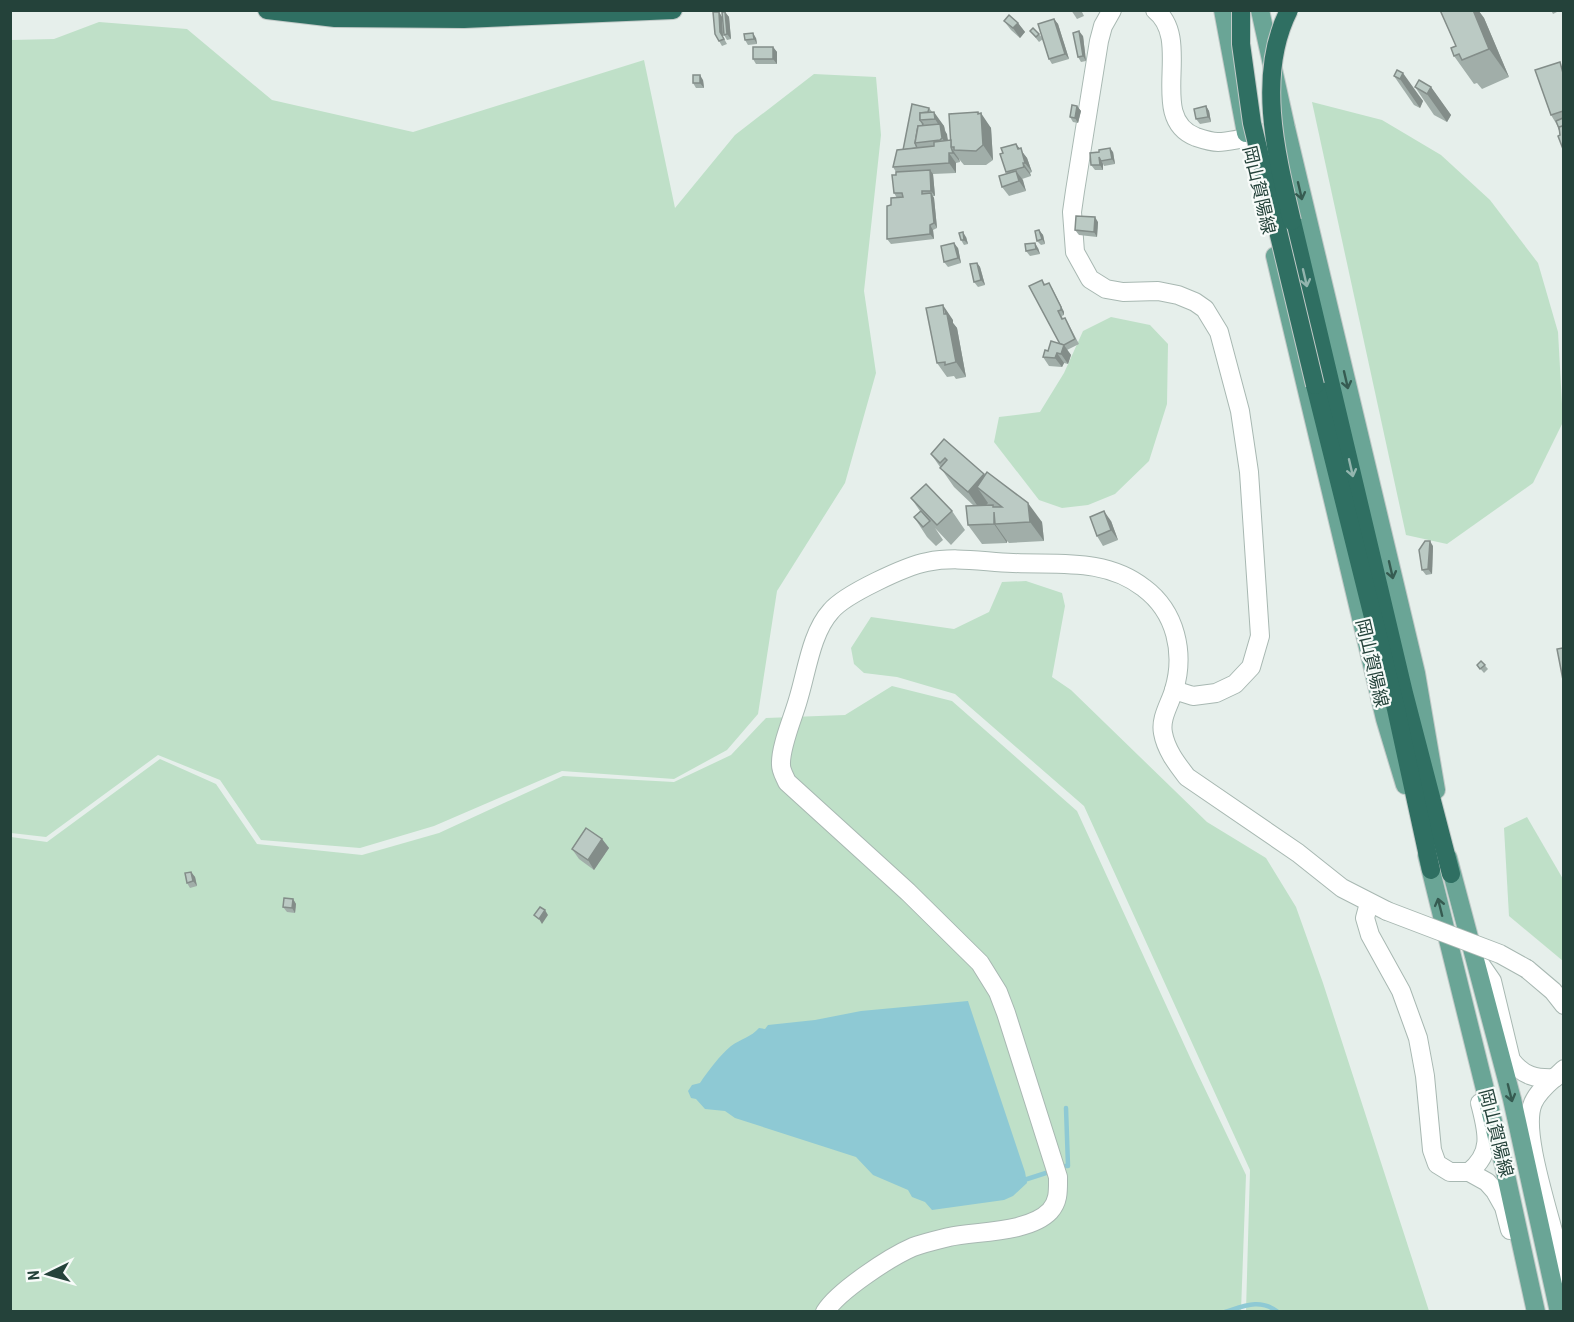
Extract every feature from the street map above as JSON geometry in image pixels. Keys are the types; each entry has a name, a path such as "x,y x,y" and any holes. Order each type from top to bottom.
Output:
{"highway":[{"path":"267,10 335,18 464,19 672,11"},
{"path":"1241,10 1241,44 1252,123 1396,709 1431,870"},
{"path":"1289,10 1277,39 1271,105 1284,187 1404,693 1451,874"}],"main road":[{"name":"岡山賀陽線","path":"1223,10 1246,136 1385,719 1431,870 1504,1166 1536,1307"},
{"name":"岡山賀陽線","path":"1260,10 1416,673 1451,874 1512,1099 1559,1311"}],"street":[{"path":"1112,10 1103,26 1099,41 1075,191 1072,213 1075,252 1089,279 1106,290 1158,291 1178,295 1196,302 1205,309 1219,332 1240,411 1249,472 1260,636 1251,667 1235,684 1216,693 1193,696 1174,690"},
{"path":"1155,10 1161,15 1171,34 1173,115 1187,133 1218,142 1286,128"},
{"path":"825,1311 830,1303 851,1286 913,1247 949,1237 1012,1228 1037,1220 1049,1212 1058,1199 1058,1177 1006,1013 998,992 980,963 908,892 787,782 781,766 819,629 830,611 841,601 880,580 924,562 950,558 1016,563 1067,563 1110,569 1145,588 1166,611 1179,649 1179,670 1163,718 1163,732 1174,760 1187,777 1298,853 1342,888 1387,911 1500,954 1527,969 1553,990 1563,1005"},
{"path":"1369,903 1365,918 1370,935 1401,991 1418,1038 1425,1076 1434,1157 1437,1164 1450,1172 1469,1172 1487,1182 1495,1191 1504,1207 1517,1257 1536,1307"},
{"path":"1472,952 1492,981 1512,1060 1518,1069 1539,1079 1559,1073"},
{"path":"1458,977 1456,994 1461,1026 1484,1119 1487,1143 1481,1161 1469,1172"},
{"path":"1559,1073 1543,1089 1533,1104 1530,1122 1534,1153 1562,1271 1559,1311"}],"green space":[{"path":"99,22 187,29 272,100 413,132 644,60 675,208 735,135 814,74 876,77 881,135 864,291 876,373 845,483 777,591 758,714 727,750 674,779 562,771 434,826 360,848 261,840 220,780 158,755 46,837 11,833 11,40 54,39"},
{"path":"1312,102 1382,120 1441,155 1490,200 1538,263 1558,332 1563,422 1533,483 1447,544 1406,535"},
{"path":"1111,317 1150,325 1168,344 1167,404 1149,461 1115,494 1088,505 1062,508 1039,500 994,442 999,417 1040,412 1064,373 1083,331"},
{"path":"1026,581 1062,593 1065,606 1052,677 1071,690 1207,822 1266,858 1296,907 1323,983 1429,1311 1246,1311 1250,1170 1084,806 955,694 897,677 864,673 854,664 851,648 871,617 954,629 989,612 1002,582"},
{"path":"892,686 952,701 1077,811 1246,1175 1241,1311 11,1311 11,837 47,842 160,759 216,784 257,844 362,855 439,833 563,776 674,782 731,755 766,718 845,715"},
{"path":"1527,817 1563,879 1563,961 1509,916 1504,828"}],"water":[{"path":"968,1001 1027,1183 1013,1196 1004,1200 932,1210 925,1202 912,1197 908,1190 873,1175 856,1157 735,1118 725,1111 705,1109 696,1099 691,1098 688,1091 692,1085 700,1083 714,1063 731,1046 753,1034 759,1028 765,1029 768,1025 815,1020 861,1011"}],"building":[{"path":"1440,10 1473,10 1489,49 1462,60 1459,54 1454,56 1451,48 1456,46"},
{"path":"713,12 719,12 720,32 724,39 719,41 715,34"},
{"path":"722,12 725,12 727,34 724,35"},
{"path":"1009,15 1018,23 1013,28 1004,21"},
{"path":"1054,19 1065,54 1049,59 1038,24"},
{"path":"1033,28 1039,34 1036,37 1030,31"},
{"path":"1079,31 1083,56 1078,57 1073,33"},
{"path":"753,33 754,39 745,40 744,34"},
{"path":"753,47 773,47 773,59 753,59"},
{"path":"1560,62 1563,73 1563,111 1551,115 1535,70"},
{"path":"1397,70 1403,73 1400,79 1394,76"},
{"path":"693,75 700,75 700,83 693,83"},
{"path":"1419,80 1431,87 1427,94 1415,87"},
{"path":"912,104 929,108 928,112 920,113 920,120 923,124 918,126 915,143 917,148 903,150"},
{"path":"1072,105 1077,106 1075,118 1070,117"},
{"path":"1206,106 1208,117 1196,119 1194,109"},
{"path":"934,112 935,119 920,120 920,113"},
{"path":"978,112 978,114 981,113 983,145 976,151 954,150 954,147 951,147 949,114"},
{"path":"1563,118 1563,126 1559,127 1560,131 1556,121"},
{"path":"940,124 942,138 940,140 915,143 918,126"},
{"path":"1563,126 1563,149 1558,136 1560,135 1559,127"},
{"path":"951,140 953,153 949,153 949,163 893,167 897,150 934,146 934,142"},
{"path":"1016,144 1018,149 1021,148 1024,167 1006,172 1000,154 1003,153 1001,148"},
{"path":"1110,148 1112,159 1101,161 1099,157 1100,165 1091,165 1090,153"},
{"path":"930,170 931,191 922,191 922,194 931,193 934,223 930,225 930,234 887,239 887,206 891,205 891,198 903,197 902,193 894,193 892,175 896,175 896,172"},
{"path":"1016,171 1019,181 1002,187 999,176"},
{"path":"1076,216 1095,217 1094,232 1075,230"},
{"path":"1039,230 1042,239 1037,241 1035,231"},
{"path":"963,232 964,240 961,240 959,233"},
{"path":"954,243 958,258 944,262 941,246"},
{"path":"1035,243 1036,249 1026,251 1025,244"},
{"path":"977,263 981,280 974,282 970,264"},
{"path":"1042,280 1044,285 1049,283 1061,307 1058,311 1062,319 1065,318 1075,339 1064,345 1060,344 1029,286"},
{"path":"943,305 944,314 947,314 956,362 945,365 945,362 937,363 926,308"},
{"path":"1051,341 1064,345 1061,354 1057,353 1055,358 1043,357 1045,350 1048,351"},
{"path":"944,439 984,474 968,492 940,468 947,460 945,458 940,463 931,454"},
{"path":"987,472 1028,503 1030,522 995,524 994,512 994,524 968,525 966,506 1002,507 977,487"},
{"path":"926,484 952,511 937,525 911,498"},
{"path":"921,511 930,521 923,527 914,517"},
{"path":"1104,511 1111,530 1097,536 1090,517"},
{"path":"1425,541 1430,541 1428,569 1422,570 1419,550"},
{"path":"1563,648 1563,680 1557,649"},
{"path":"1481,661 1485,665 1480,669 1477,665"},
{"path":"586,828 602,839 588,860 572,849"},
{"path":"191,872 193,881 187,883 185,873"},
{"path":"284,898 293,899 292,908 283,907"},
{"path":"540,907 545,910 539,919 534,915"}],"waterway":[{"path":"1065,1166 1068,1166 1066,1108"},
{"path":"1021,1181 1049,1172"},
{"path":"1225,1312 1252,1304 1265,1305 1278,1312"}]}
